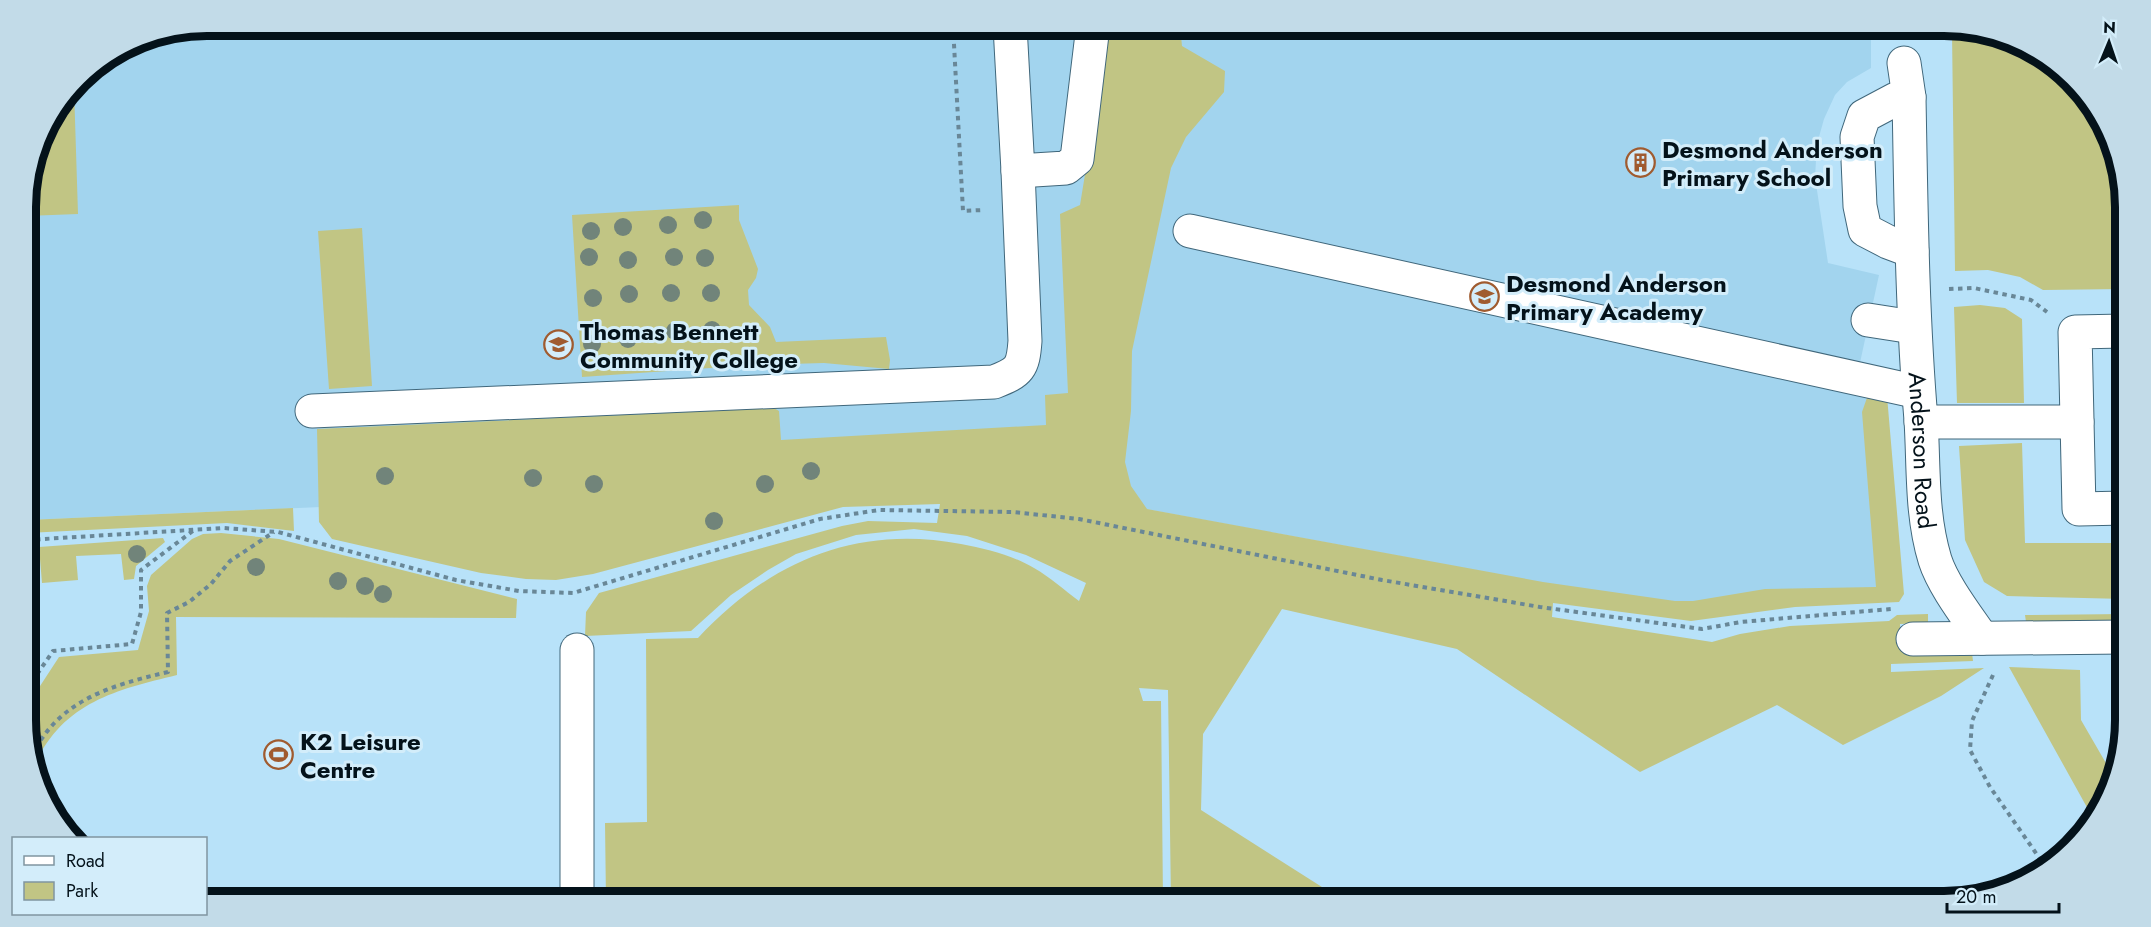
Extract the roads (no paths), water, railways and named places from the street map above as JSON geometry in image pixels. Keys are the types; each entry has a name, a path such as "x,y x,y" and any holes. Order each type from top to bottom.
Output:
{"street":[{"path":"312,411 994,382 1013,374 1024,360 1026,340 1011,36"},
{"path":"1018,171 1066,168 1077,159 1092,36"},
{"name":"Anderson Road","path":"1904,63 1908,97 1913,327 1925,520 1936,563 1982,638"},
{"path":"1908,97 1896,99 1864,116 1857,137 1860,206 1865,230 1912,251"},
{"path":"1190,231 1919,407 2077,422"},
{"path":"1868,320 1913,327"},
{"path":"2115,331 2074,332 2079,509 2115,508"},
{"path":"1913,639 2115,637"},
{"path":"577,650 578,891"}],"place":[{"name":"Desmond Anderson Primary School","path":"1641,163"},
{"name":"Desmond Anderson Primary Academy","path":"1485,297"},
{"name":"Thomas Bennett Community College","path":"559,345"},
{"name":"K2 Leisure Centre","path":"279,755"}]}
